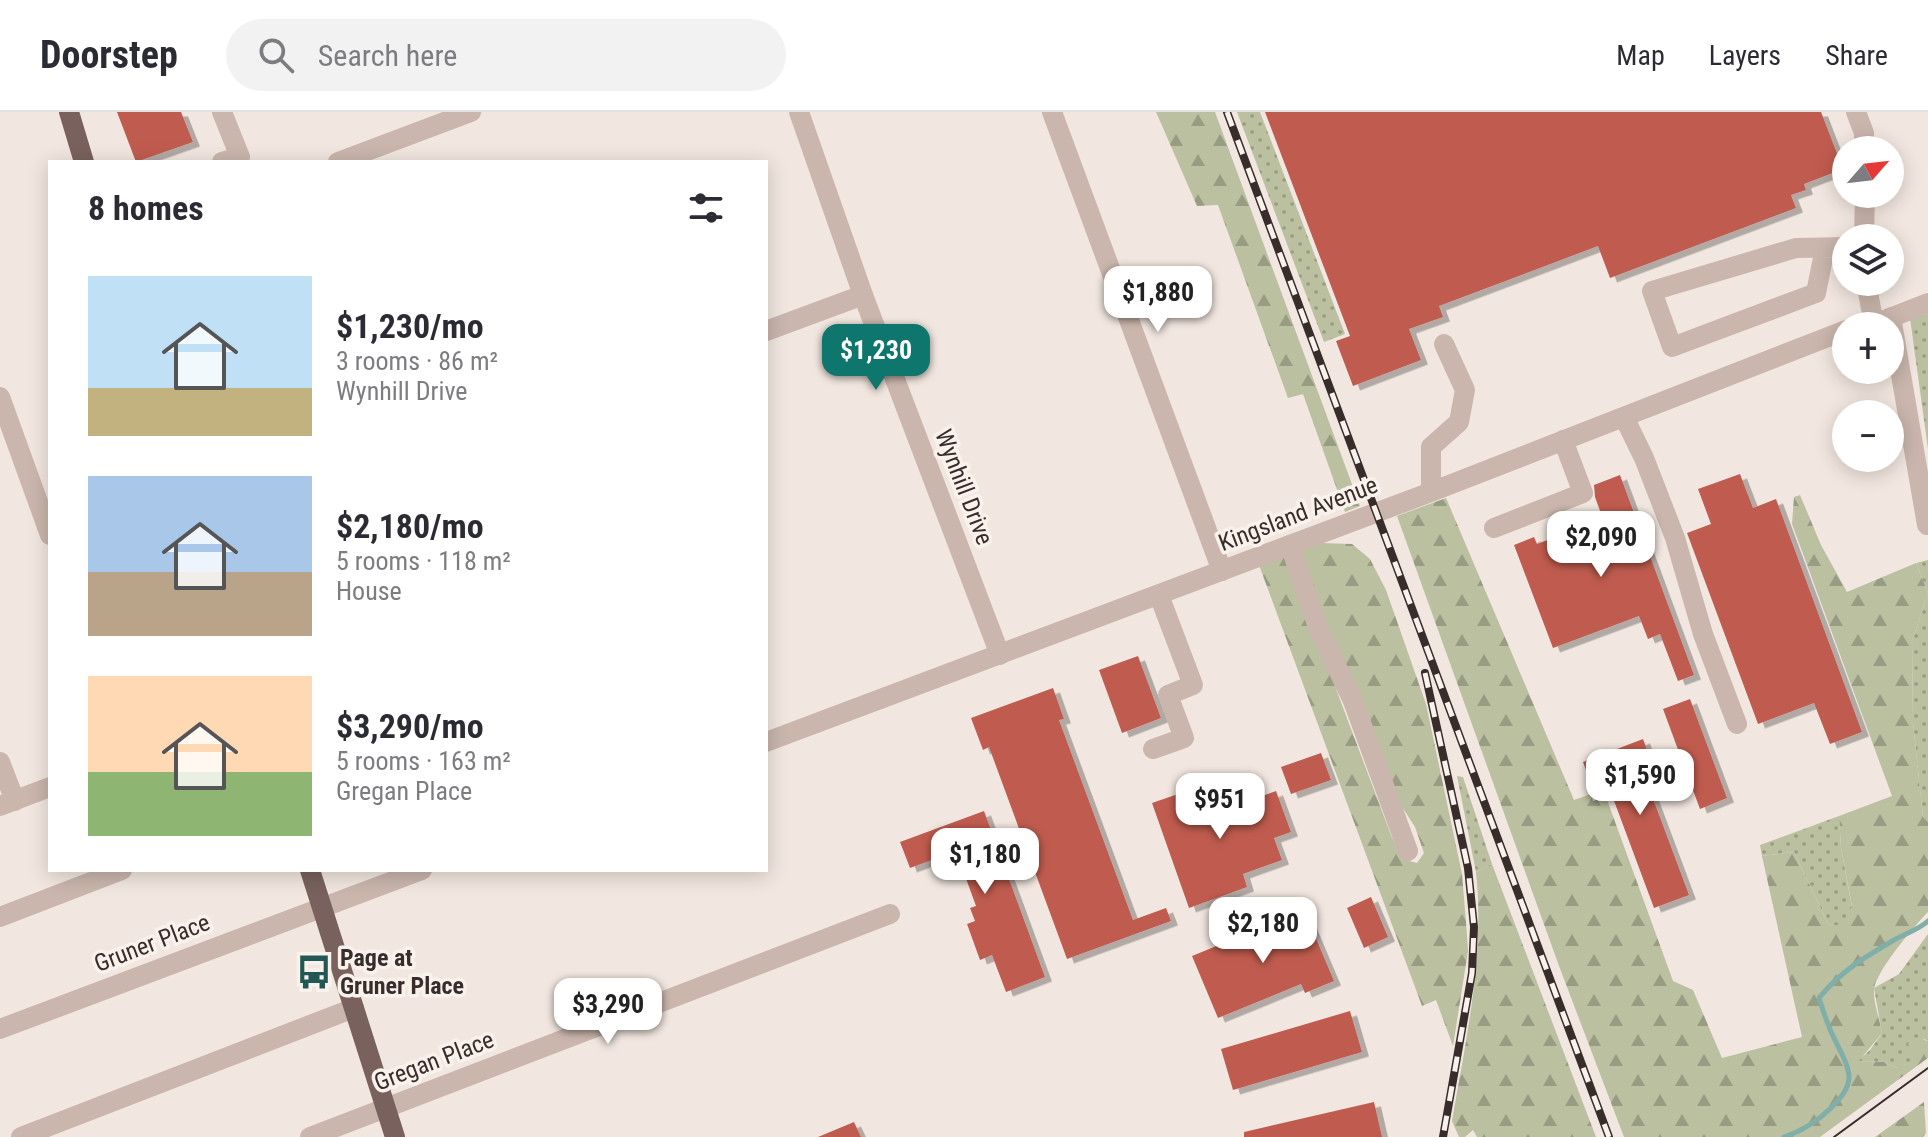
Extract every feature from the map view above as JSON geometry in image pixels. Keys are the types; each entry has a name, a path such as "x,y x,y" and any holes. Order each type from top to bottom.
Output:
{"main road":[{"path":"69,112 83,160"},
{"path":"311,872 395,1137"}],"street":[{"path":"222,112 240,157 229,160"},
{"path":"343,160 471,112"},
{"name":"Wynhill Drive","path":"799,112 863,295 1000,655"},
{"path":"1052,112 1222,571"},
{"path":"1856,112 1864,136"},
{"path":"1825,248 1816,293 1672,347 1652,291 1796,248 1832,248"},
{"path":"768,330 863,295"},
{"path":"1900,312 1928,303"},
{"name":"Kingsland Avenue","path":"768,741 1431,492 1832,335"},
{"path":"1431,492 1431,447 1459,422 1465,390 1444,344"},
{"path":"1890,384 1927,525"},
{"path":"0,397 48,529"},
{"path":"1624,417 1644,458 1675,538 1703,634 1737,724"},
{"path":"1494,528 1583,493 1563,440"},
{"path":"1290,545 1319,630 1353,701 1408,851"},
{"path":"1153,749 1184,738 1168,695 1193,685 1159,595"},
{"path":"0,762 7,803 48,788"},
{"path":"0,917 117,872"},
{"path":"322,907 374,878 410,872"},
{"name":"Gruner Place","path":"0,1029 322,907"},
{"name":"Gregan Place","path":"310,1137 890,914"},
{"path":"21,1137 354,1008"}],"green space":[{"path":"1156,112 1215,112 1360,506 1345,512 1303,394 1288,398 1218,205 1197,206"},
{"path":"1237,112 1260,112 1345,334 1324,342"},
{"path":"1928,314 1928,449 1910,318"},
{"path":"1800,495 1821,545 1847,592 1916,563 1928,593 1912,641 1913,723 1923,817 1928,822 1928,912 1897,949 1876,981 1875,1000 1882,1033 1859,1061 1884,1062 1897,1068 1910,1062 1911,1055 1906,1046 1914,1037 1928,1041 1928,1058 1820,1137 1624,1137 1397,516 1446,498 1574,800 1591,794 1593,801 1606,797 1673,981 1693,990 1722,1058 1802,1037 1762,856 1794,852 1829,926 1847,924 1852,906 1841,848 1839,816 1892,796 1792,524 1794,497"},
{"path":"1321,543 1352,544 1370,559 1386,590 1426,704 1462,874 1466,922 1468,951 1453,1046 1436,1000 1422,1006 1259,565 1286,556 1391,835 1402,859 1417,863 1424,853 1415,827 1393,793 1318,608 1299,551"},
{"path":"1928,560 1928,593 1916,563"},
{"path":"1928,593 1928,822 1923,817 1913,723 1912,641"},
{"path":"1457,776 1463,777 1492,864 1476,872"},
{"path":"1839,816 1841,848 1852,907 1847,925 1829,926 1794,852 1762,856 1760,845"},
{"path":"1492,864 1596,1137 1477,1137 1473,1130 1465,1137 1459,1137 1452,1121 1476,966 1476,872"},
{"path":"1928,934 1928,1041 1924,1039 1911,1055 1911,1062 1897,1068 1884,1062 1858,1061 1882,1033 1874,988 1899,974"},
{"path":"1924,1102 1926,1133 1923,1137 1875,1137"}],"building":[{"path":"117,112 181,112 193,142 135,160"},
{"path":"1265,112 1821,112 1832,140 1832,173 1804,184 1806,190 1791,195 1796,208 1610,278 1598,246 1439,306 1443,317 1409,329 1421,360 1353,386 1336,341 1350,336"},
{"path":"1740,474 1753,508 1776,499 1862,732 1830,744 1814,703 1758,724 1687,533 1711,524 1698,489"},
{"path":"1620,475 1694,675 1678,681 1660,634 1648,639 1639,616 1553,648 1514,545 1534,537 1537,544 1603,519 1594,485"},
{"path":"1138,656 1161,718 1122,733 1099,670"},
{"path":"1053,688 1064,719 1059,720 1133,920 1166,908 1171,921 1067,959 989,747 983,750 971,718"},
{"path":"1690,699 1727,798 1700,809 1663,709"},
{"path":"1643,739 1663,792 1652,796 1689,895 1654,908 1610,790 1596,796 1583,762"},
{"path":"1321,753 1331,780 1291,794 1281,767"},
{"path":"1217,788 1222,801 1228,799 1231,807 1276,791 1291,832 1274,838 1282,860 1243,874 1247,887 1189,908 1152,803 1178,794 1180,802"},
{"path":"984,811 1045,977 1006,992 992,955 980,960 967,924 975,921 970,908 976,906 956,851 910,868 900,842"},
{"path":"1371,897 1388,937 1364,948 1347,908"},
{"path":"1304,910 1334,981 1305,993 1301,984 1218,1018 1192,956"},
{"path":"1350,1011 1362,1052 1233,1090 1221,1049"},
{"path":"1374,1102 1382,1137 1244,1137 1244,1132"},
{"path":"854,1122 861,1137 818,1137"}],"waterway":[{"path":"1784,1137 1803,1129 1827,1112 1849,1082 1847,1067 1819,998 1854,965 1928,921"}],"tram line":[{"path":"1834,1137 1928,1068"}],"railway":[{"path":"1227,112 1609,1137"},
{"path":"1425,673 1468,868 1474,927 1472,973 1443,1137"}],"place":[{"name":"Page at Gruner Place","path":"314,972"}]}
